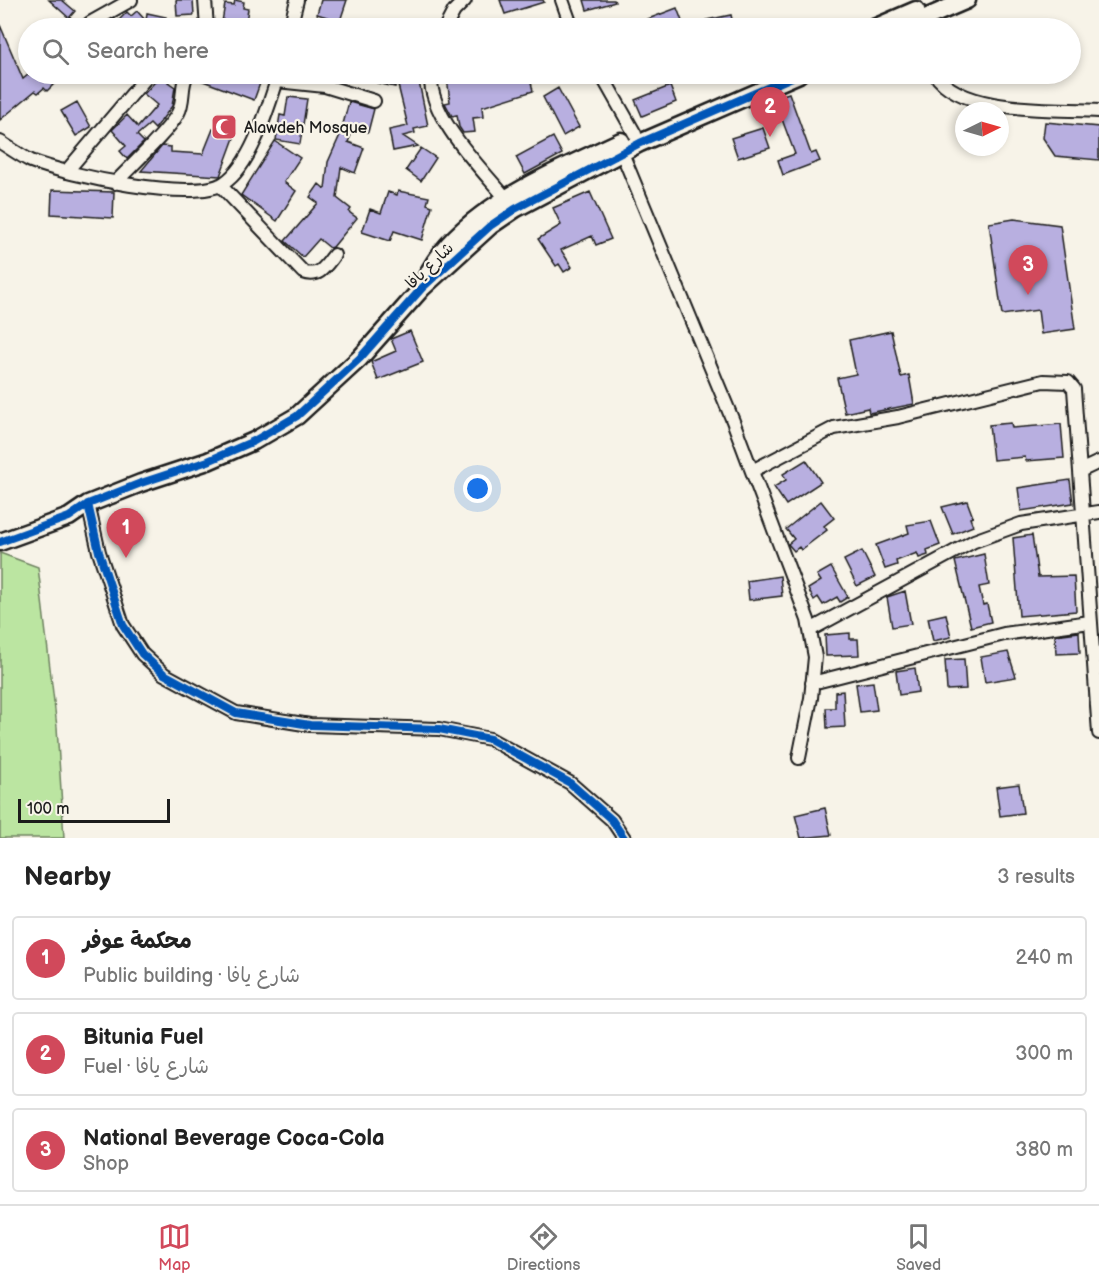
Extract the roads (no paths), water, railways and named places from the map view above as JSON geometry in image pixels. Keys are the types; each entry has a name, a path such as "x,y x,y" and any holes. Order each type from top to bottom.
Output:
{"street":[{"path":"99,18 131,0"},
{"path":"205,0 206,18"},
{"path":"292,18 297,0"},
{"path":"450,18 465,0"},
{"path":"562,0 568,18"},
{"path":"897,18 938,0"},
{"path":"933,18 968,0"},
{"path":"66,172 140,84"},
{"path":"115,183 178,116 184,100 184,84"},
{"path":"0,142 30,160 66,172 115,183 206,190 220,185 237,170 261,130 276,84"},
{"path":"315,84 374,101"},
{"path":"431,84 451,132 511,204 542,179 635,134 749,84"},
{"path":"607,84 635,134"},
{"name":"شارع يافا","path":"0,542 69,517 88,504 208,461 254,441 297,416 360,357 422,288 511,204 777,84"},
{"path":"942,84 993,105 1099,111"},
{"path":"622,153 752,471 810,630 815,657 799,758"},
{"path":"220,185 303,272 310,274 320,272 334,255"},
{"path":"752,471 834,428 898,417 1043,381 1068,382 1074,389 1099,729"},
{"path":"1080,471 1099,462"},
{"path":"88,504 99,552 123,626 142,654 164,674 236,713 310,725 439,729 490,739 570,783 612,820 624,838"},
{"path":"810,630 974,541 1021,524 1099,512"},
{"path":"812,683 1004,634 1093,627"}],"place":[{"name":"Alawdeh Mosque","path":"224,127"},
{"name":"Bitunia Fuel","path":"770,137"},
{"name":"National Beverage Coca-Cola","path":"1028,295"},
{"name":"محكمة عوفر","path":"126,558"}]}
